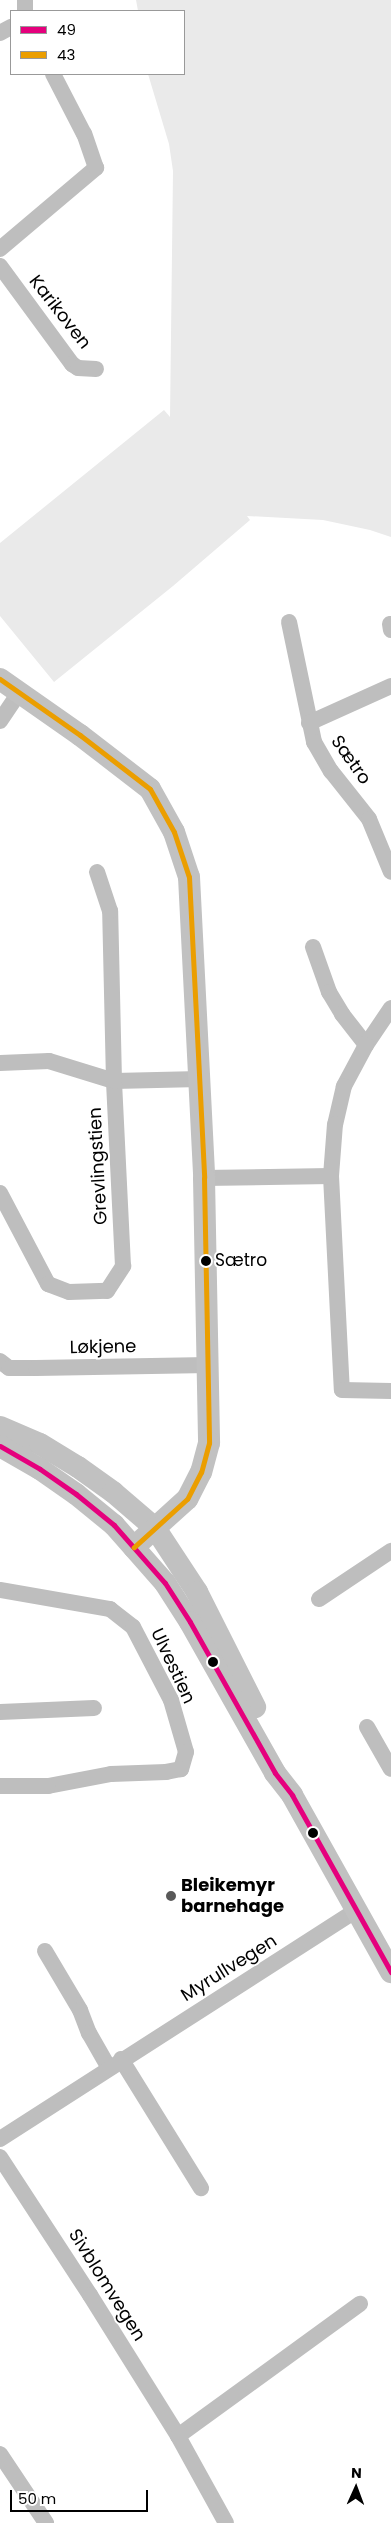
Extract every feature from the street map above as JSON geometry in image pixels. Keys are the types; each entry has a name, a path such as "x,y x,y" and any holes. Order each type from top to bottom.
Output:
{"main road":[{"path":"0,679 80,735 150,789 174,832 189,877 204,1178 209,1442 201,1472 187,1499 134,1547"},
{"path":"0,1427 40,1444 78,1467 113,1492 155,1528 197,1592 286,1768 292,1795"},
{"path":"0,1446 40,1469 76,1494 114,1525 165,1583 190,1622 275,1772 292,1795 391,1972"}],"street":[{"path":"0,249 96,168 84,134 54,75"},
{"name":"Karikoven","path":"0,266 72,364 78,368 96,369"},
{"name":"Sætro","path":"289,622 308,723 314,742 332,771 369,819 391,872"},
{"path":"390,624 391,630"},
{"name":"Sætro","path":"308,723 391,686"},
{"path":"0,722 19,693"},
{"name":"Grevlingstien","path":"0,1193 48,1284 69,1292 107,1291 123,1266 114,1081 110,911 97,872"},
{"path":"313,947 329,992 342,1014 366,1045"},
{"path":"391,1008 366,1045 344,1086 335,1124 331,1176 342,1390 391,1391"},
{"path":"0,1063 49,1062 114,1081 200,1079"},
{"path":"204,1178 331,1176"},
{"name":"Løkjene","path":"0,1361 9,1368 209,1365"},
{"path":"319,1599 391,1551"},
{"name":"Ulvestien","path":"0,1590 110,1609 133,1627 171,1700 186,1752 181,1769 166,1772 111,1774 48,1786 0,1786"},
{"path":"0,1712 94,1708"},
{"path":"367,1727 391,1769"},
{"name":"Myrullvegen","path":"0,2139 115,2063 357,1910"},
{"path":"45,1950 80,2010 90,2034 115,2063 201,2188"},
{"name":"Sivblomvegen","path":"0,2157 90,2295 178,2436 226,2523"},
{"path":"178,2436 360,2304"},
{"path":"0,2454 46,2523"}],"shaded area":[{"path":"136,0 391,0 391,537 370,530 323,520 247,516 250,520 173,586 54,682 0,616 0,543 164,410 170,417 173,171 169,144 148,75 185,75 185,10 138,10"}],"transit line":[{"name":"43","path":"0,679 80,735 150,789 174,832 189,877 204,1178 209,1443 201,1472 187,1499 134,1547"},
{"name":"49","path":"0,1446 40,1469 76,1494 114,1525 165,1583 190,1622 275,1773 292,1795 391,1972"}],"place":[{"name":"Sætro","path":"206,1261"},
{"name":"Bleikemyr barnehage","path":"171,1896"}]}
